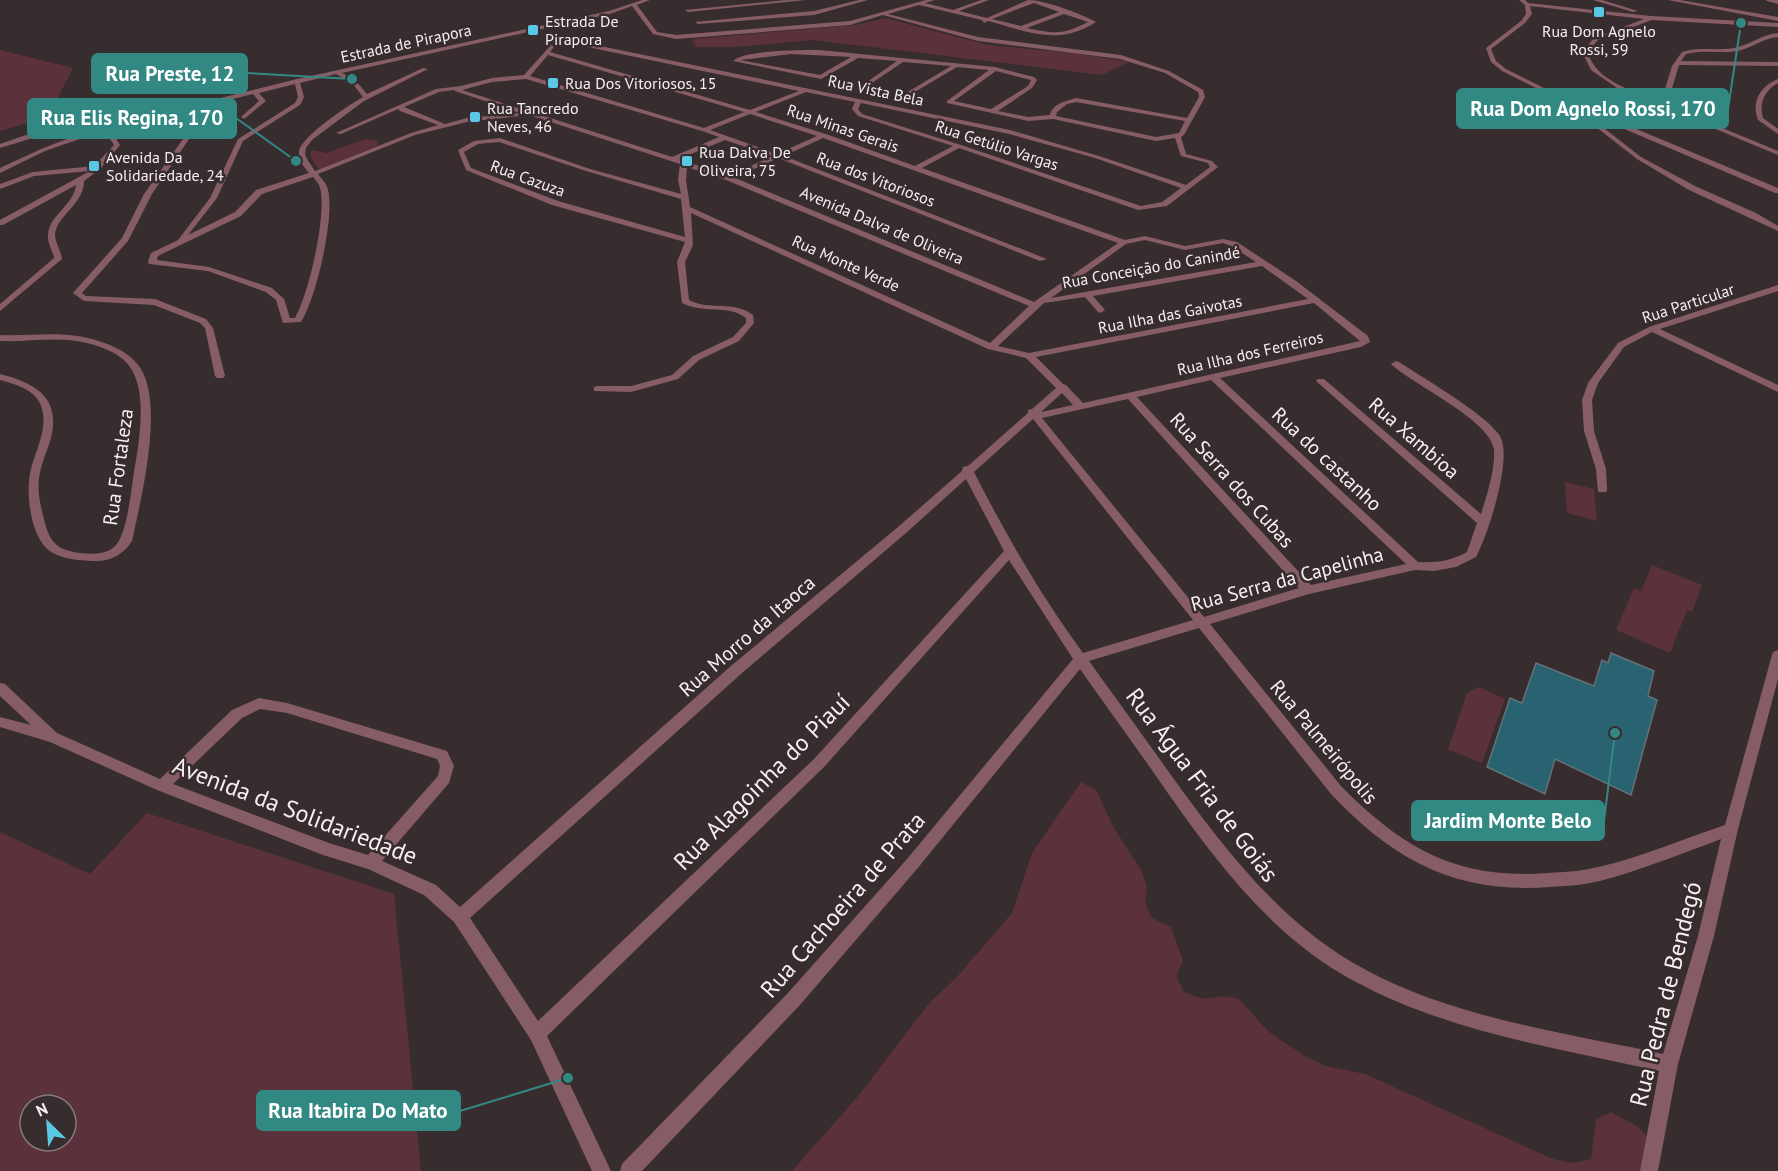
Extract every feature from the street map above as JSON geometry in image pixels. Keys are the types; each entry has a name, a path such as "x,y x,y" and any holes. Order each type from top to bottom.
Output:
{"street":[{"name":"Estrada de Pirapora","path":"0,171 43,150 98,130 297,81 564,22 647,0"},
{"path":"708,34 686,8 803,0"},
{"path":"698,22 814,13 865,0"},
{"path":"634,5 657,34 671,37 838,25 932,0"},
{"path":"952,12 986,0"},
{"path":"1596,0 1665,19"},
{"path":"1671,0 1778,19"},
{"path":"1769,0 1778,2"},
{"path":"921,4 952,12 984,21 1018,30 1063,35 1093,22 1032,1 984,21"},
{"path":"1778,25 1651,18 1524,2 1529,14 1523,22 1488,49 1489,54 1504,70 1566,101 1778,191"},
{"path":"1018,30 1066,11"},
{"path":"883,14 978,39 1104,53 1136,61 1167,72 1201,91 1203,97 1178,136 1156,139 1053,117 1028,119 949,102 995,69"},
{"path":"1651,18 1596,39 1585,52 1586,58 1601,76 1619,87 1778,153"},
{"path":"526,78 548,53 564,22"},
{"path":"1664,104 1677,63 1684,53 1740,48 1761,37 1778,35"},
{"name":"Rua Vista Bela","path":"555,39 1011,132 1097,157 1186,187"},
{"path":"798,61 814,52"},
{"path":"858,56 821,77 736,61 741,57 814,52 858,56 900,62 995,69 1034,80 1030,87 993,111"},
{"name":"Rua Minas Gerais","path":"548,53 753,111 1124,242"},
{"path":"866,85 900,62"},
{"path":"1677,63 1778,64"},
{"path":"781,70 789,65"},
{"path":"908,94 954,66"},
{"path":"425,69 366,97 306,143 302,158 314,173 324,188 326,196 314,282 298,320 286,321 280,299 269,290 209,269 152,262 154,255 238,214 259,192 314,173 443,124 535,113"},
{"path":"337,72 354,82 366,97"},
{"name":"Rua dos Vitoriosos","path":"339,133 431,92 492,80 526,78 725,137 1044,259"},
{"path":"178,242 213,198 240,140 298,104 301,97 297,81"},
{"path":"1778,81 1765,88 1757,106 1760,119 1778,132"},
{"name":"Avenida Dalva de Oliveira","path":"455,89 535,113 729,178 1039,304"},
{"path":"704,130 807,90"},
{"path":"244,117 263,101 254,91"},
{"path":"1053,117 1053,111 1065,103 1076,100 1190,120"},
{"name":"Rua Getúlio Vargas","path":"859,101 855,110 860,115 1141,208 1164,204 1186,187"},
{"path":"1566,101 1661,171 1778,229"},
{"path":"400,106 402,110 443,124"},
{"path":"171,111 187,132 186,139 148,194 124,239 77,293 84,298 155,302 203,321 209,328 220,376"},
{"path":"0,146 61,128 78,127 98,130 113,138 117,145 99,168 80,181 0,223"},
{"path":"1606,131 1631,129"},
{"path":"729,178 824,135"},
{"path":"1178,136 1183,155 1214,164 1186,187"},
{"path":"674,159 725,137"},
{"name":"Rua Cazuza","path":"686,198 588,170 500,140 476,142 460,152 468,169 505,185 618,222 689,241"},
{"path":"916,168 959,146"},
{"path":"597,389 631,389 675,377 696,358 736,339 746,330 750,318 744,312 697,306 685,301 681,262 689,241 688,209 682,180 684,162"},
{"path":"0,187 33,174 99,168"},
{"path":"0,308 58,259 51,239 52,230 78,194 80,181"},
{"name":"Rua Monte Verde","path":"688,209 991,347 1029,356"},
{"path":"991,347 1039,304 1124,242 1145,238 1185,248 1223,241 1233,244 1264,262 1316,300"},
{"name":"Rua Conceição do Canindé","path":"1039,304 1264,262"},
{"name":"Rua Particular","path":"1602,490 1601,469 1589,431 1587,400 1593,383 1622,345 1652,329 1778,288"},
{"path":"1087,294 1101,310"},
{"name":"Rua Ilha dos Ferreiros","path":"1035,414 1214,378 1365,342 1365,338 1359,332 1316,300"},
{"name":"Rua Ilha das Gaivotas","path":"1029,356 1316,300"},
{"path":"1652,329 1778,389"},
{"name":"Rua Fortaleza","path":"0,338 75,338 89,341 128,359 137,371 146,396 144,431 134,504 122,548 101,558 67,555 57,552 48,545 40,528 35,503 34,479 49,420 46,406 29,387 0,377"},
{"path":"1029,356 1080,406"},
{"name":"Rua Serra da Capelinha","path":"1081,659 1308,590 1415,567 1456,563 1472,554 1483,522 1500,454 1496,437 1468,414 1396,364"},
{"name":"Rua do castanho","path":"1214,378 1415,567"},
{"name":"Rua Xambioa","path":"1321,381 1483,522"},
{"name":"Rua Morro da Itaoca","path":"460,917 737,669 902,530 967,469 1035,414 1063,387"},
{"name":"Rua Serra dos Cubas","path":"1130,395 1308,590"},
{"name":"Rua Palmeirópolis","path":"1035,414 1199,623 1361,819 1392,843 1427,863 1500,881 1531,883 1599,874 1731,829"},
{"name":"Rua Água Fria de Goiás","path":"967,469 1010,552 1081,659 1229,867 1265,907 1315,948 1361,977 1428,1005 1477,1019 1669,1064"},
{"name":"Rua Alagoinha do Piauí","path":"537,1034 819,762 1010,552"},
{"name":"Rua Pedra de Bendegó","path":"1648,1171 1669,1064 1706,936 1731,829 1778,655"},
{"name":"Rua Cachoeira de Prata","path":"629,1171 793,1000 919,856 1081,659"},
{"path":"0,688 53,737"},
{"path":"162,786 237,714 259,703 287,708 442,755 447,767 444,779 371,863"},
{"name":"Avenida da Solidariedade","path":"0,722 53,737 162,786 328,850 371,863 430,890 460,917 537,1034 602,1171"}],"shaded area":[{"path":"885,18 988,45 1073,53 1129,62 1102,75 813,40 736,47 696,47 692,39 856,25"},
{"path":"0,50 73,68 48,117 0,131"},
{"path":"365,139 377,140 377,146 319,169 311,158 311,150 327,153"},
{"path":"1565,482 1594,489 1597,521 1567,513"},
{"path":"1652,565 1702,585 1692,612 1687,610 1670,653 1616,630 1634,588 1641,591"},
{"path":"1479,687 1505,699 1482,763 1448,749 1467,693"},
{"path":"1081,782 1096,790 1114,828 1141,870 1147,887 1145,902 1152,918 1171,927 1183,961 1176,976 1184,992 1203,999 1221,996 1239,999 1269,1032 1305,1056 1326,1066 1365,1074 1553,1159 1574,1163 1591,1159 1596,1119 1611,1112 1637,1126 1651,1141 1644,1171 792,1171 859,1095 930,1002 956,978 1012,913 1032,853"},
{"path":"147,813 394,894 421,1171 0,1171 0,832 90,874"}],"building":[{"path":"1611,653 1654,671 1648,696 1657,700 1631,795 1555,759 1545,794 1487,767 1510,698 1522,703 1536,663 1594,686 1602,660 1608,663"}],"place":[{"name":"Rua Dom Agnelo Rossi, 59","path":"1599,12"},
{"name":"Rua Dom Agnelo Rossi, 170","path":"1741,23"},
{"name":"Estrada De Pirapora","path":"533,30"},
{"name":"Rua Preste, 12","path":"352,79"},
{"name":"Rua Dos Vitoriosos, 15","path":"553,83"},
{"name":"Rua Tancredo Neves, 46","path":"475,117"},
{"name":"Rua Elis Regina, 170","path":"296,161"},
{"name":"Rua Dalva De Oliveira, 75","path":"687,161"},
{"name":"Avenida Da Solidariedade, 24","path":"94,166"},
{"name":"Jardim Monte Belo","path":"1615,733"},
{"name":"Rua Itabira Do Mato","path":"568,1078"}]}
